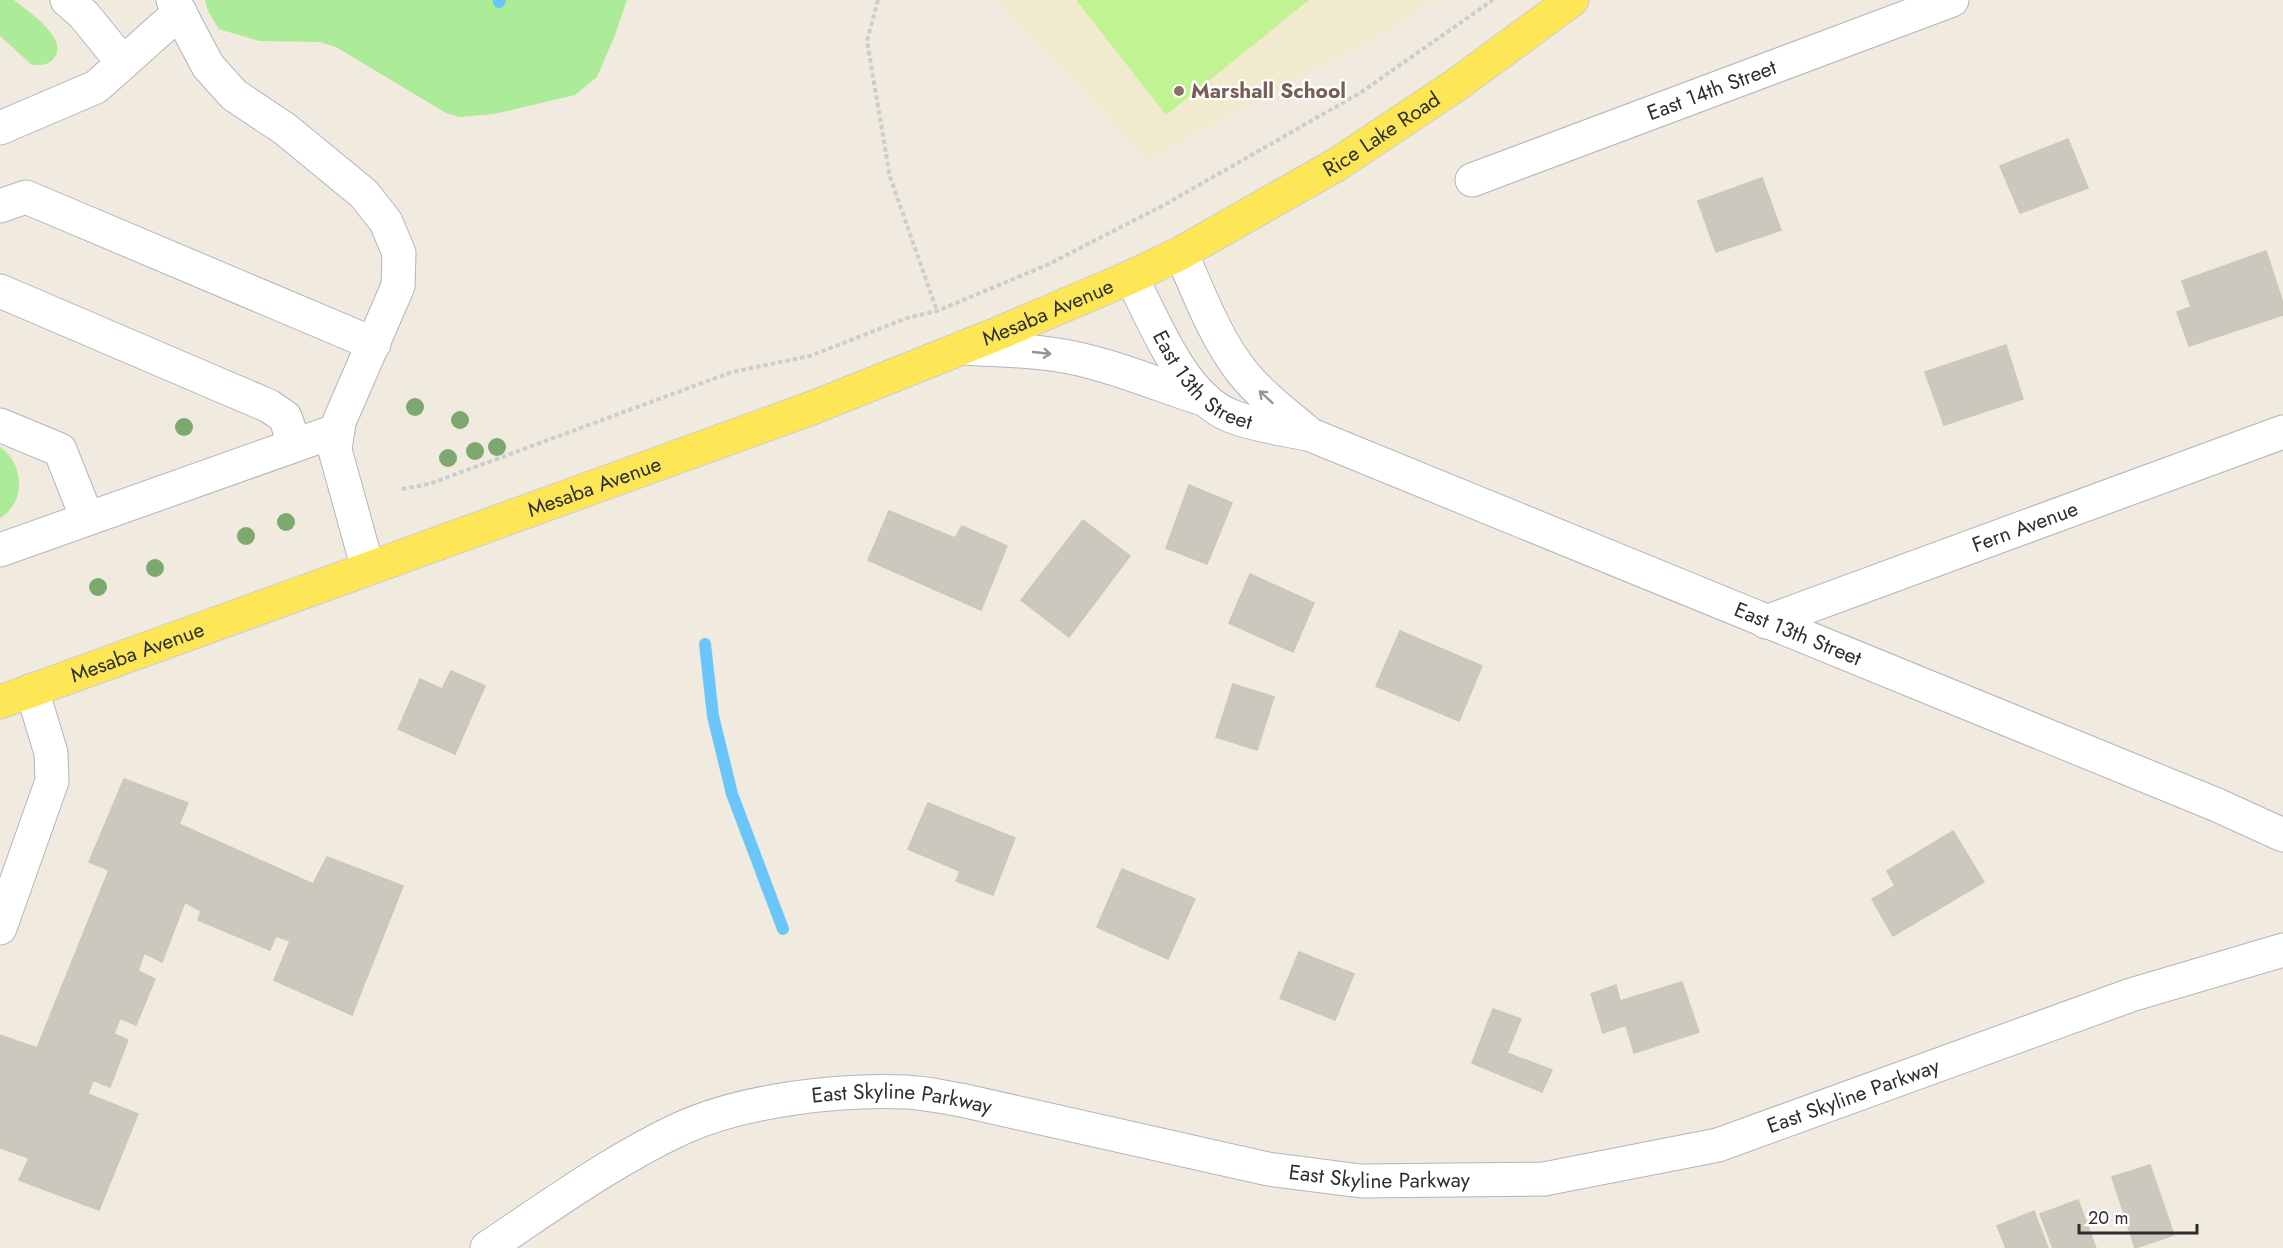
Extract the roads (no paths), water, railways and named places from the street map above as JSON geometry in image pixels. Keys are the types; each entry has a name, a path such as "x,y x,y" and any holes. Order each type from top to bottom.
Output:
{"main road":[{"name":"Rice Lake Road","path":"1181,253 1274,201 1376,139 1456,86 1572,0"},
{"name":"Mesaba Avenue","path":"0,702 812,408 963,348 1131,277 1181,253"}],"street":[{"path":"67,0 84,15 123,63"},
{"name":"East 14th Street","path":"1472,180 1952,0"},
{"path":"0,128 96,87 123,63 177,6 208,66 234,95 285,129 356,188 386,222 399,253 398,286 339,422 335,450 368,569"},
{"path":"0,206 26,197 374,344"},
{"name":"East 13th Street","path":"1181,253 1206,310 1243,373 1263,395 1311,435"},
{"name":"East 13th Street","path":"1131,277 1189,382 1207,401 1229,415 1311,435 2217,805 2283,835"},
{"path":"0,291 268,406 285,417 295,445"},
{"path":"963,348 1020,351 1067,357 1207,401"},
{"path":"0,425 60,450 87,518"},
{"path":"0,550 338,430"},
{"name":"Fern Avenue","path":"1766,621 2283,432"},
{"path":"0,928 52,781 51,753 32,690"},
{"name":"East Skyline Parkway","path":"487,1248 635,1153 683,1128 726,1113 773,1103 817,1095 865,1091 909,1092 961,1100 1280,1170 1361,1180 1544,1179 1718,1145 2131,995 2283,950"}],"waterway":[{"path":"705,644 713,716 732,794 783,929"}],"place":[{"name":"Marshall School","path":"1179,91"}]}
